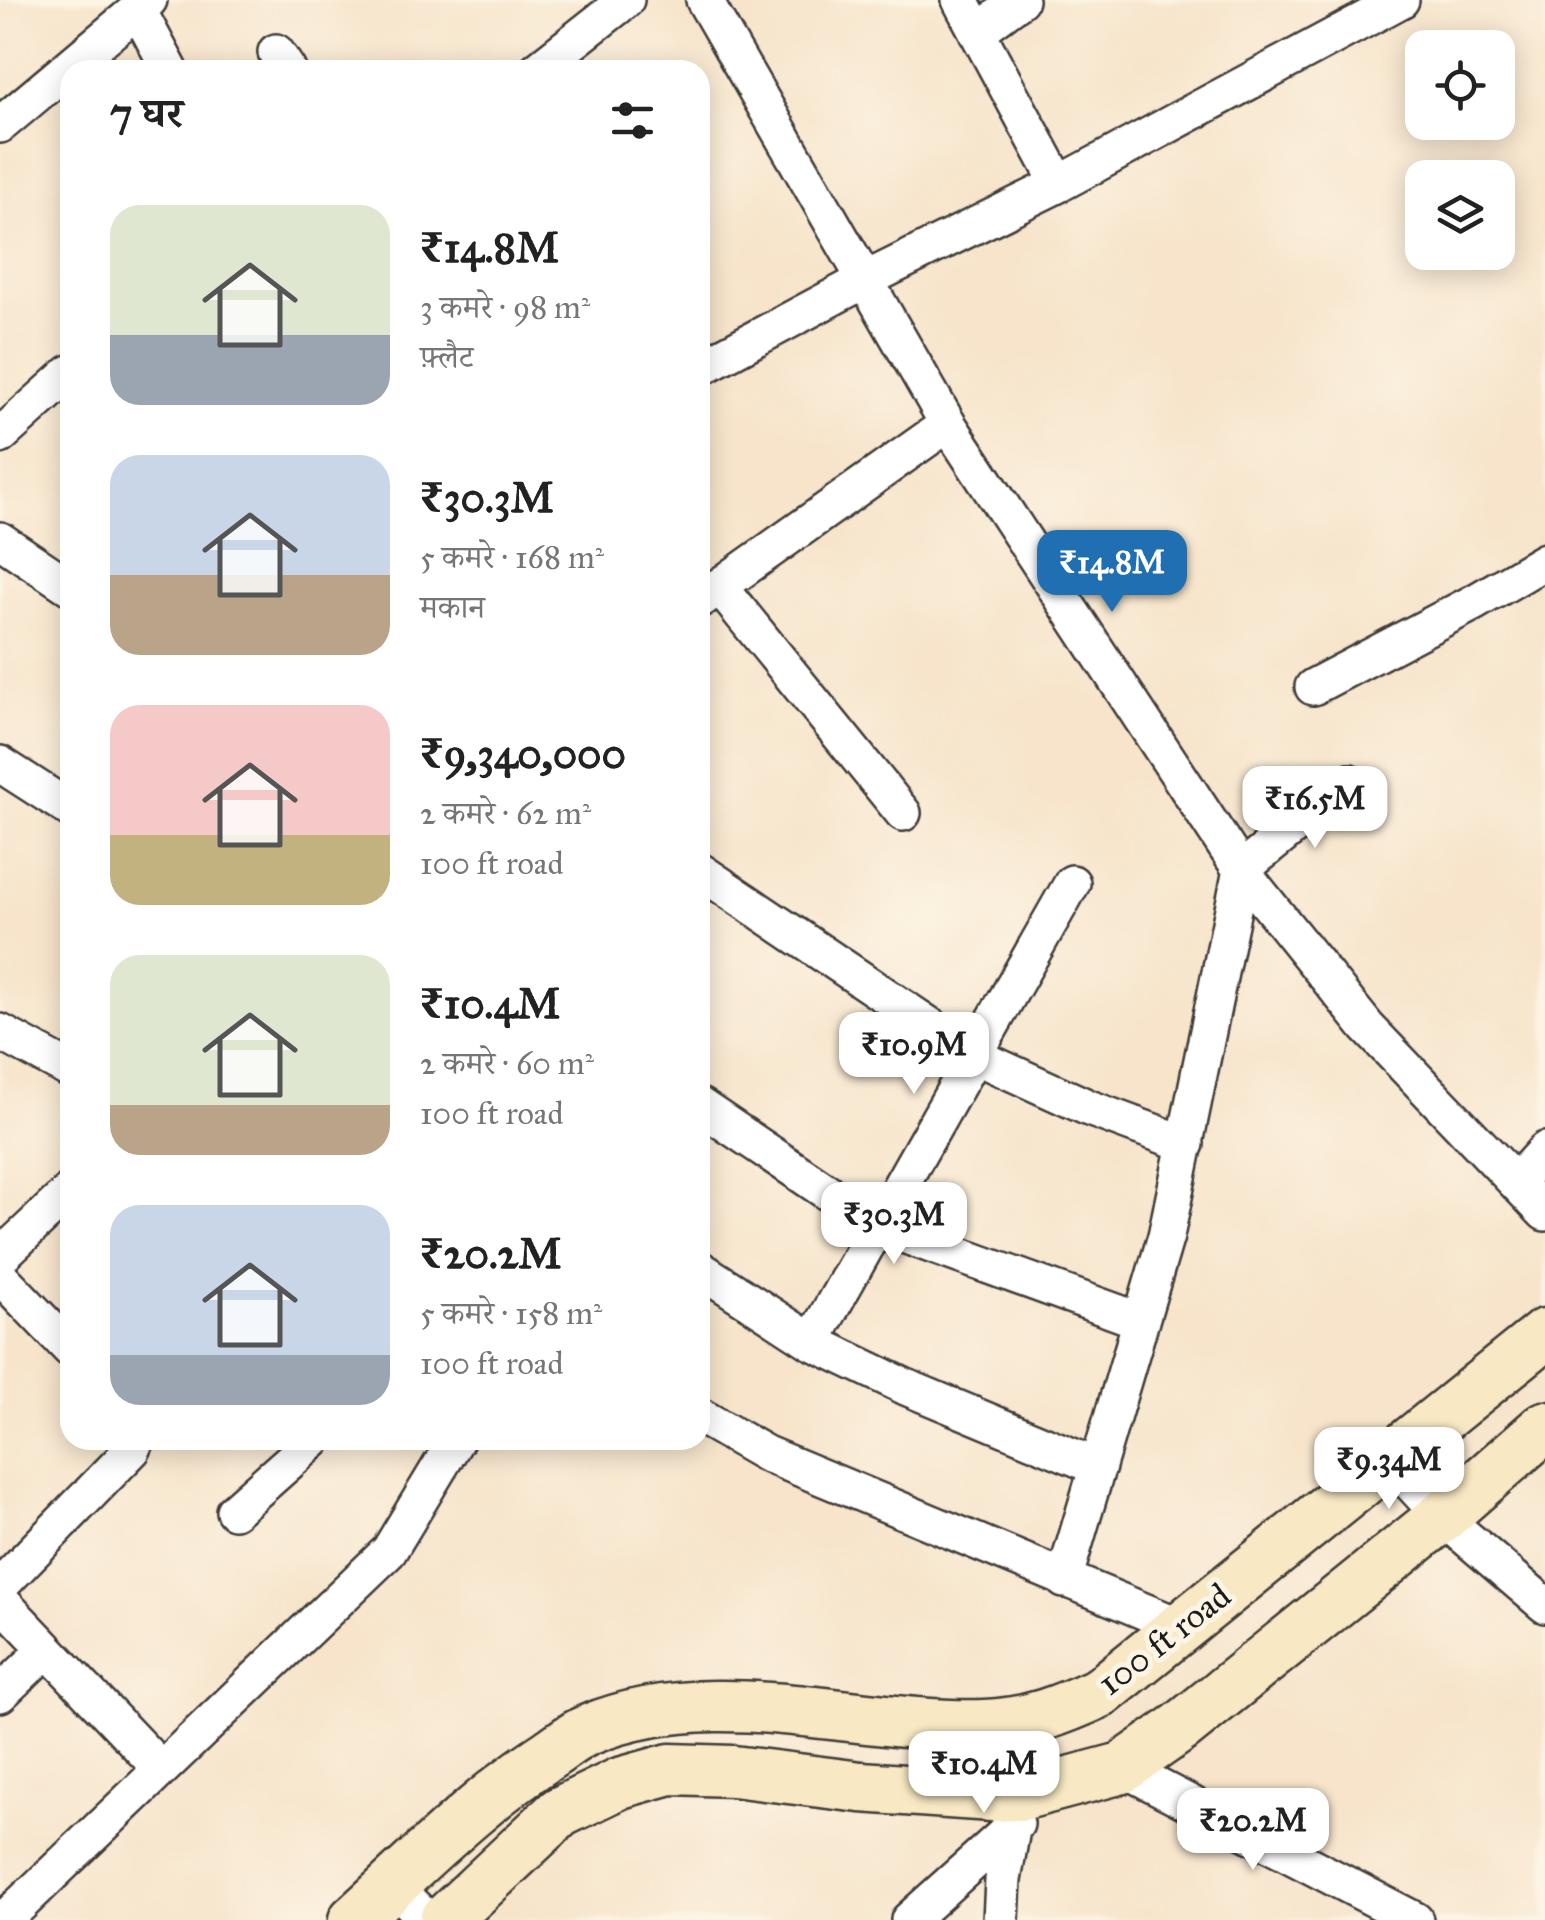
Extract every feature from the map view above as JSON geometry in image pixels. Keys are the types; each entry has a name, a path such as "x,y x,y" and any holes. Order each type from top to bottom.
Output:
{"main road":[{"name":"100 ft road","path":"354,1920 515,1776 586,1730 656,1708 728,1705 973,1725 1050,1715 1101,1692 1545,1334"},
{"path":"444,1920 560,1812 620,1783 670,1770 733,1770 861,1788 953,1794 1018,1809 1122,1768 1181,1727 1442,1517 1545,1427"}],"street":[{"path":"550,60 626,0"},
{"path":"704,0 948,424 1241,870 1367,1027 1545,1213"},
{"path":"960,0 1059,184"},
{"path":"978,32 1020,0"},
{"path":"710,363 1059,184 1400,0"},
{"path":"78,60 144,5 166,60"},
{"path":"0,125 60,75"},
{"path":"0,436 60,382"},
{"path":"903,813 710,593 948,424"},
{"path":"0,540 60,568"},
{"path":"1313,686 1545,561"},
{"path":"0,764 60,803"},
{"path":"1064,1580 1166,1236 1241,870 1349,782"},
{"path":"710,879 976,1056 1088,1108 1186,1144"},
{"path":"812,1342 1072,883"},
{"path":"3,1039 60,1065"},
{"path":"710,1113 876,1225 1141,1321"},
{"path":"1516,1182 1545,1150"},
{"path":"0,1257 60,1200"},
{"path":"710,1275 812,1342 906,1387 1098,1467"},
{"path":"0,1276 60,1339"},
{"path":"710,1422 766,1454 1182,1627"},
{"path":"0,1586 132,1450"},
{"path":"234,1511 303,1450"},
{"path":"4,1920 388,1551 450,1450"},
{"path":"1388,1460 1442,1517 1545,1605"},
{"path":"0,1600 160,1768"},
{"path":"0,1694 46,1650"},
{"path":"1001,1920 1003,1880 1032,1718"},
{"path":"1122,1768 1415,1920"},
{"path":"909,1920 1018,1809"},
{"path":"392,1886 428,1920"}]}
